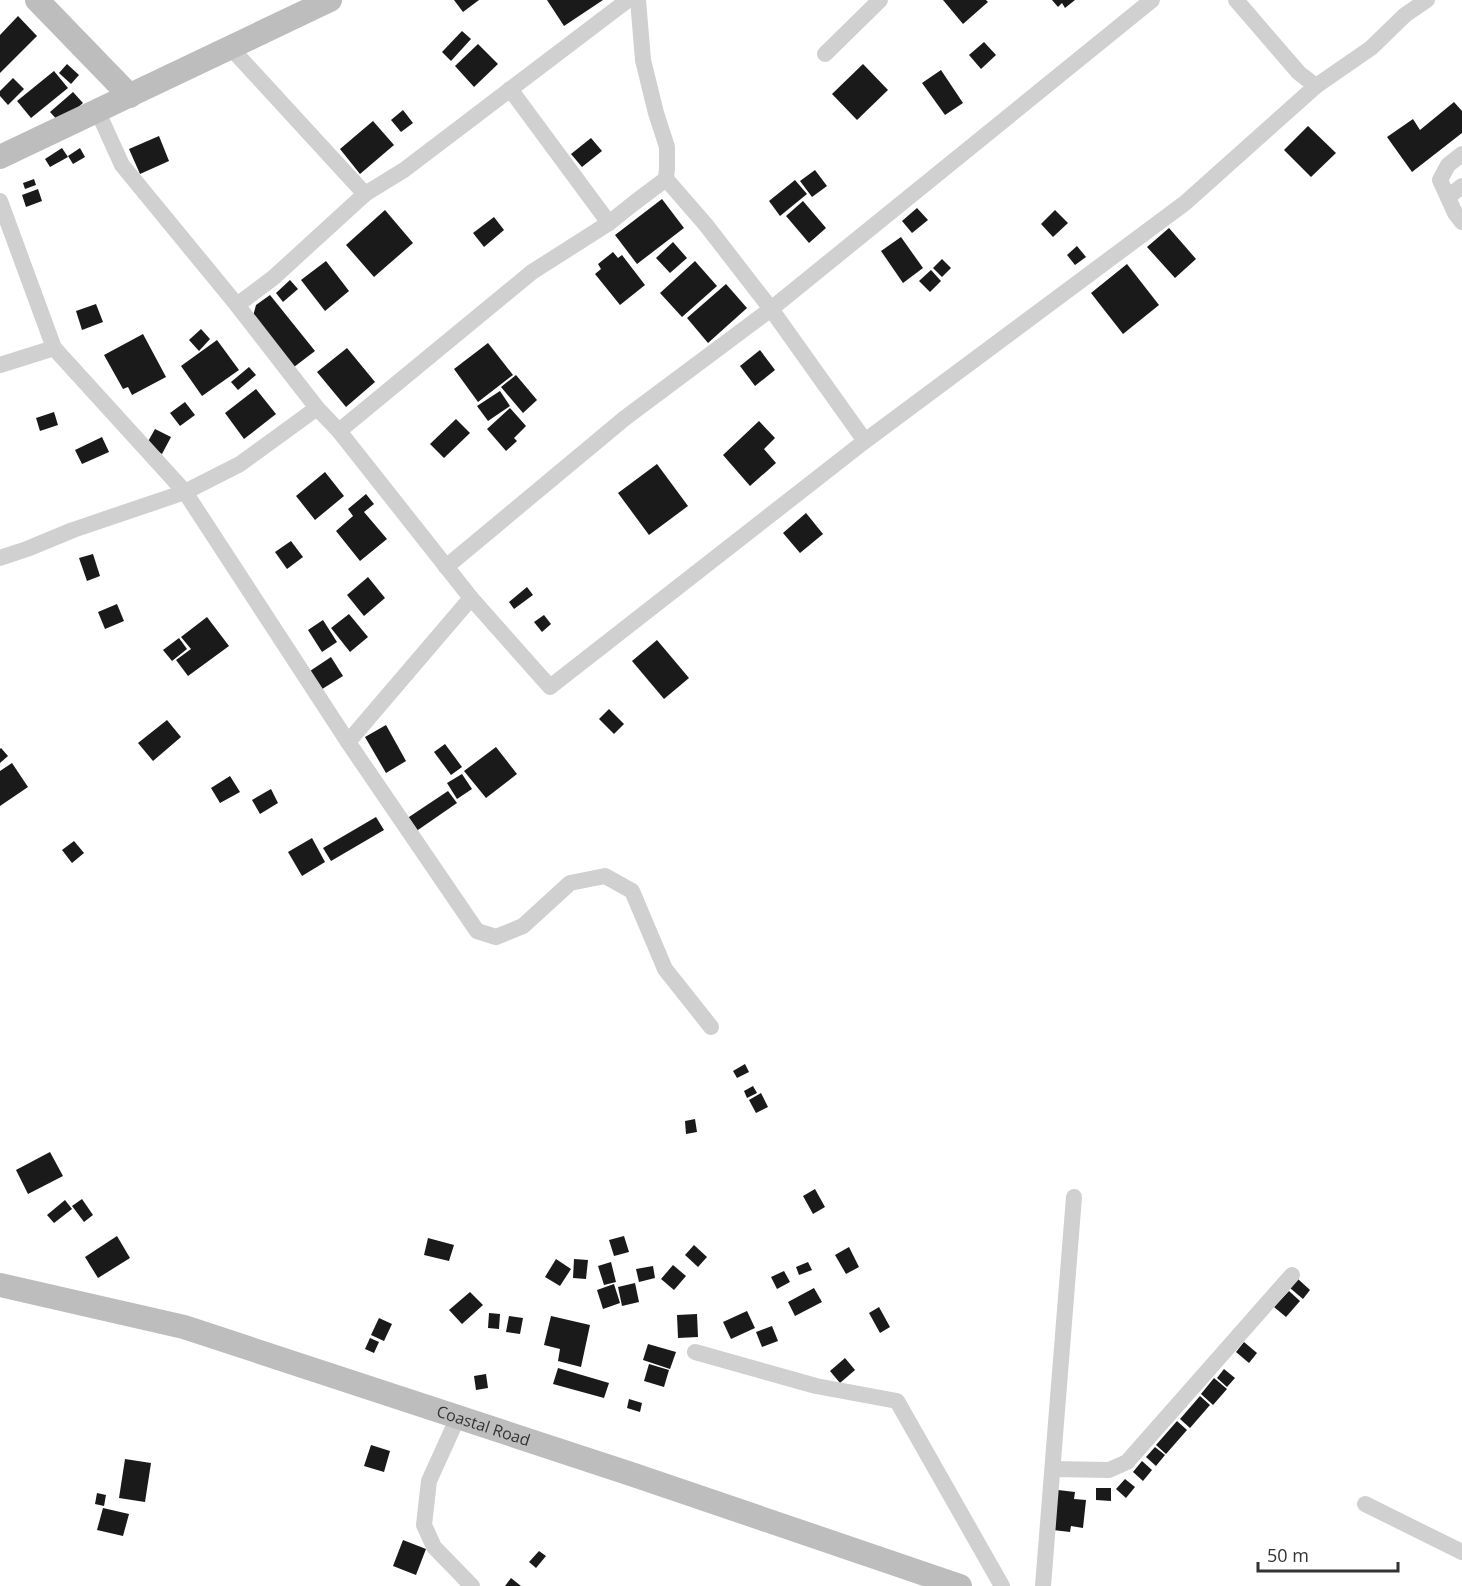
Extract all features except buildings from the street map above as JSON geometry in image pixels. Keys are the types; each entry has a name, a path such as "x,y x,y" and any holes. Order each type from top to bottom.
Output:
{"street":[{"path":"37,0 130,96"},
{"path":"0,157 330,0"},
{"path":"237,305 273,278 365,194 404,170 628,0"},
{"path":"638,0 643,60 667,147 666,180 706,225 771,309 865,441"},
{"path":"825,54 880,0"},
{"path":"446,567 625,418 771,309 1152,0"},
{"path":"1236,0 1299,73 1316,86"},
{"path":"97,110 122,165 237,305 317,408 339,431 471,598 550,687 865,441 1185,203 1316,86 1371,48 1405,15 1427,0"},
{"path":"230,47 365,194"},
{"path":"510,89 609,224"},
{"path":"1462,154 1448,165 1440,180 1455,213 1462,222"},
{"path":"339,431 532,272 609,224 666,180"},
{"path":"1448,197 1462,186"},
{"path":"0,201 54,348 185,492 348,742 477,931 496,937 523,926 570,883 605,876 632,891 665,969 711,1027"},
{"path":"0,365 54,348"},
{"path":"0,558 73,530 185,492 240,464 317,408"},
{"path":"348,742 471,598"},
{"path":"1043,1586 1074,1197"},
{"path":"1053,1469 1109,1470 1127,1462 1292,1275"},
{"name":"Coastal Road","path":"0,1285 184,1327 960,1586"},
{"path":"695,1352 816,1386 897,1401 1002,1586"},
{"path":"458,1417 429,1481 424,1526 434,1547 472,1586"},
{"path":"1365,1504 1462,1552"}]}
